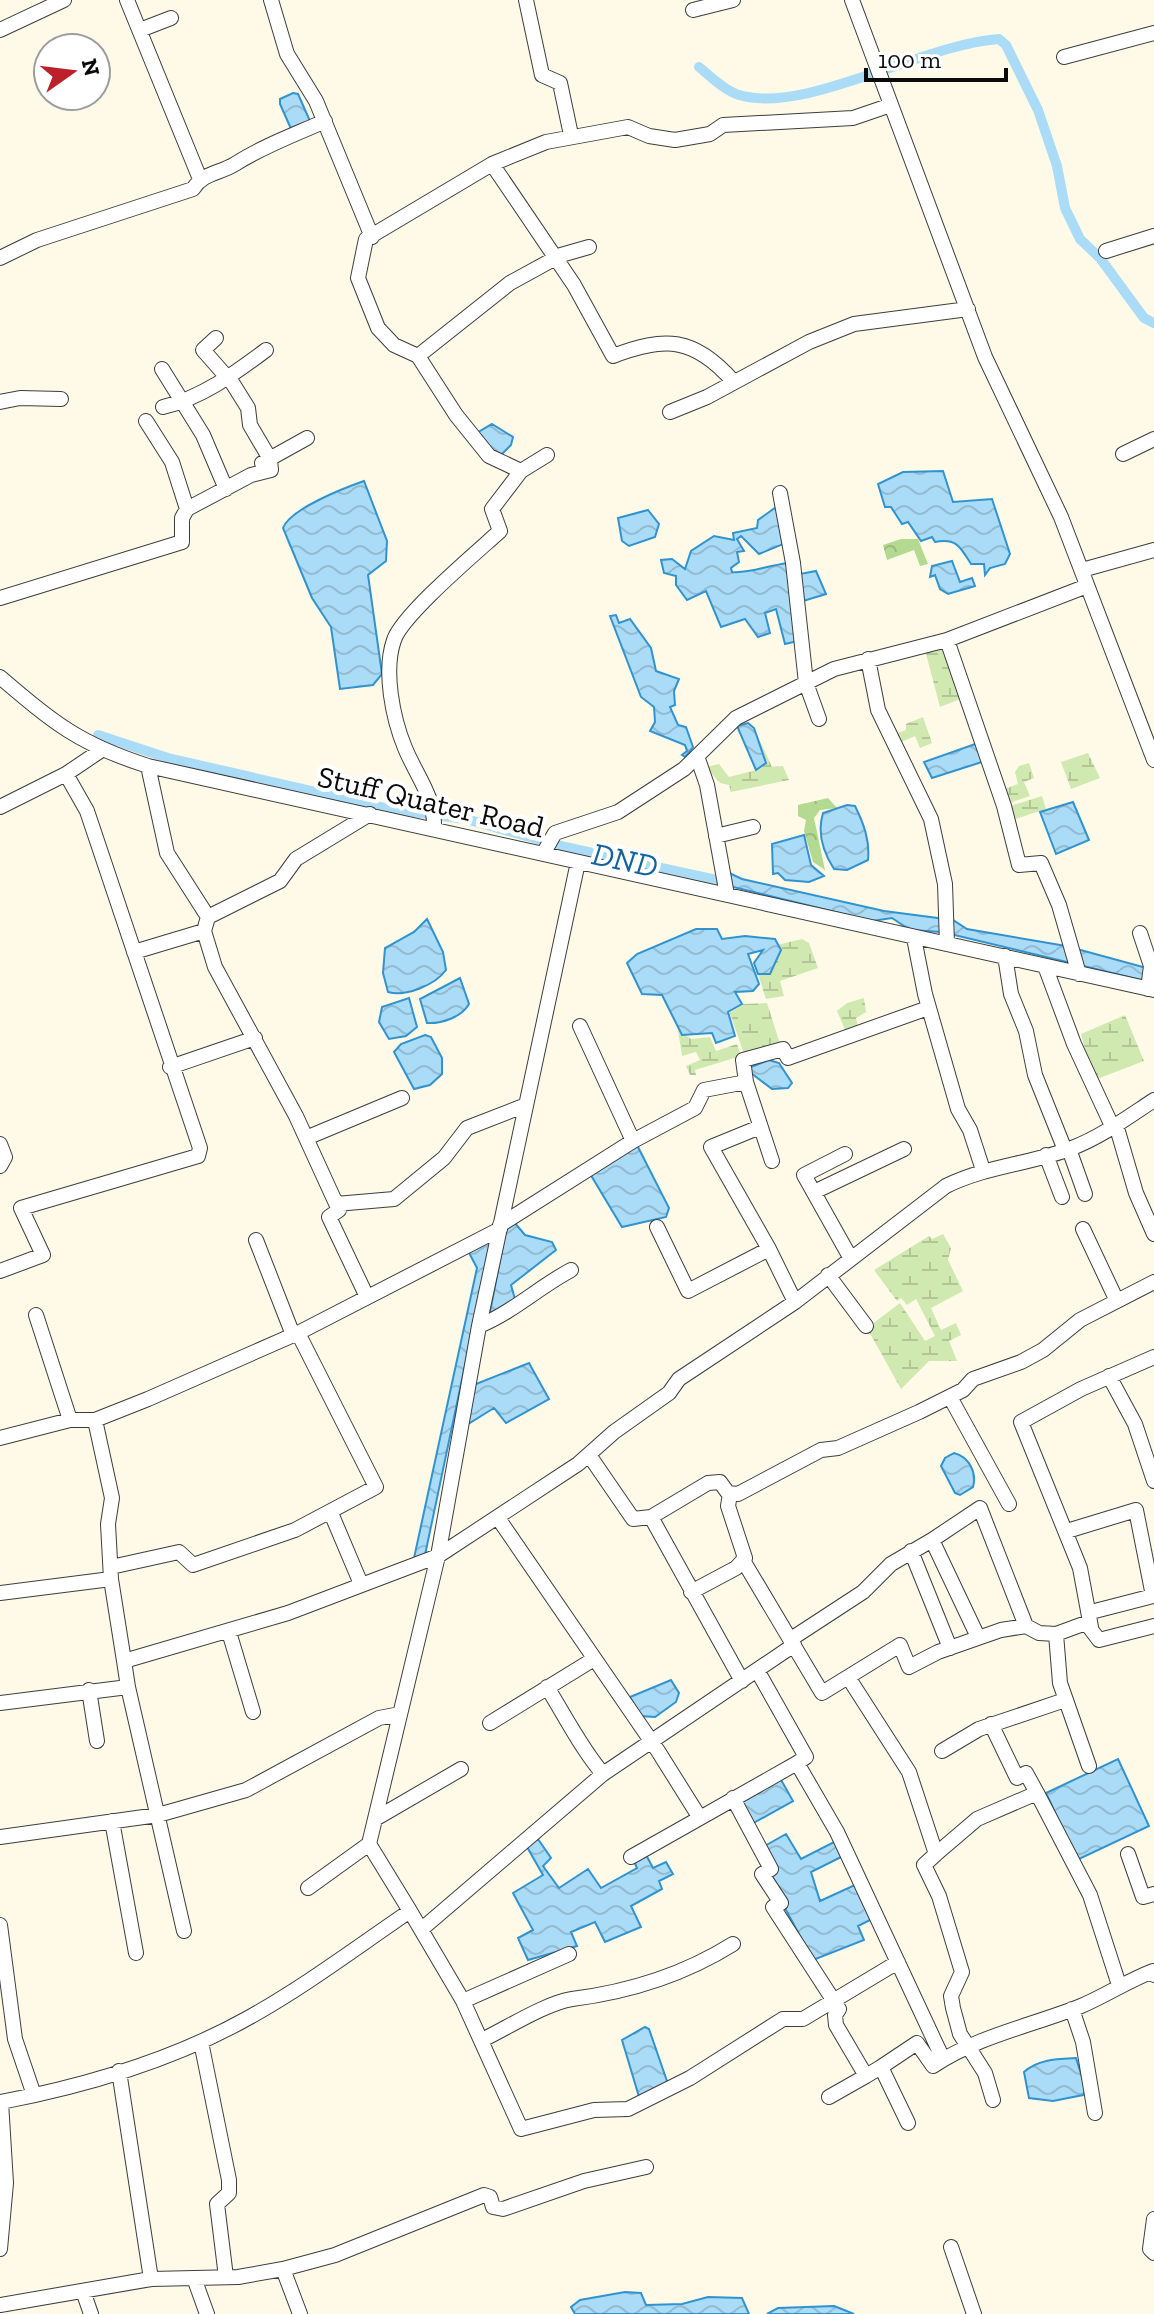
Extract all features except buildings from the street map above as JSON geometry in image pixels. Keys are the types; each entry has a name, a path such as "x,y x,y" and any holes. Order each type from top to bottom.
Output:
{"street":[{"path":"0,30 64,0"},
{"path":"127,0 168,108 200,179"},
{"path":"271,0 287,54 310,88 372,237"},
{"path":"526,0 542,75 560,83 571,135"},
{"path":"693,10 733,0"},
{"path":"852,0 985,357 1082,570 1154,760"},
{"path":"140,30 171,18"},
{"path":"1064,57 1154,33"},
{"path":"521,471 489,456 418,356 394,345 378,328 360,289 361,249 366,239 492,164 571,135 628,127 649,136 675,140 710,134 723,125 853,118 889,100"},
{"path":"0,258 37,240 193,189 200,179 325,121"},
{"path":"492,164 586,304 613,356 648,343 678,345 708,355 733,381"},
{"path":"1106,251 1154,236"},
{"path":"418,356 440,342 486,299 554,258 589,247"},
{"path":"670,412 854,324 968,309"},
{"path":"0,598 182,542 182,518 187,509 225,485 271,470 270,459 250,425 248,408 241,395 203,350 216,338"},
{"path":"163,407 183,403 225,380 266,350"},
{"path":"162,369 215,458 225,485"},
{"path":"0,402 20,398 61,399"},
{"path":"146,421 172,462 187,509"},
{"path":"270,459 307,438"},
{"path":"1123,454 1154,439"},
{"path":"434,817 398,726 391,664 393,641 443,583 500,531 492,509 521,471 547,455"},
{"path":"780,493 793,563 806,683 819,719"},
{"path":"1082,570 1154,550"},
{"path":"548,846 618,812 684,769 736,718 806,683 868,659 947,640 1087,586"},
{"path":"947,640 1004,806 1019,865 1041,863 1077,962"},
{"path":"868,659 878,710 931,819 948,932"},
{"name":"Stuff Quater Road","path":"0,677 50,719 100,751 148,766 370,814 434,817 548,846 578,862 727,891 914,938 948,932 1005,956 1045,966 1077,962 1150,987"},
{"path":"0,807 66,774 100,751"},
{"path":"697,756 707,785 727,891"},
{"path":"148,766 167,853 206,924 215,967 255,1038 339,1210 329,1217 367,1297"},
{"path":"0,1271 43,1255 21,1208 198,1156 200,1148 170,1067 87,811 66,774"},
{"path":"134,952 206,924 280,881 296,859 370,814"},
{"path":"716,836 753,827"},
{"path":"308,1888 369,1844 438,1556 479,1326 578,862"},
{"path":"1140,933 1151,968 1150,987"},
{"path":"914,938 928,1008 958,1109 970,1130 983,1170"},
{"path":"1005,956 1011,994 1026,1031 1035,1075 1085,1194"},
{"path":"1045,966 1074,1044 1112,1126 1117,1128 1136,1193 1154,1234"},
{"path":"772,1161 746,1082 743,1060 783,1049 788,1058 928,1008"},
{"path":"580,1026 633,1141"},
{"path":"170,1067 255,1038"},
{"path":"0,1438 70,1420 95,1420 296,1334 500,1227 633,1141 695,1108 704,1090 746,1082"},
{"path":"306,1138 402,1098"},
{"path":"124,1661 288,1613 438,1556 589,1455 669,1393 679,1379 795,1302 946,1186 983,1170 1067,1150 1154,1100"},
{"path":"336,1204 394,1199 444,1158 467,1128 526,1105"},
{"path":"760,1127 711,1147 795,1302"},
{"path":"0,1144 5,1157 0,1166"},
{"path":"814,1192 904,1149"},
{"path":"845,1154 805,1172 850,1257"},
{"path":"1046,1155 1062,1197"},
{"path":"657,1227 688,1291 769,1249"},
{"path":"1083,1229 1116,1299"},
{"path":"0,1593 111,1573 179,1552 193,1565 295,1530 331,1513 377,1483 296,1334 256,1240"},
{"path":"479,1326 505,1314 547,1283 571,1270"},
{"path":"828,1275 866,1326"},
{"path":"730,1494 738,1494 821,1450 838,1448 950,1397 963,1390 973,1379 1043,1350 1080,1320 1154,1282"},
{"path":"36,1315 70,1420"},
{"path":"1154,1357 1109,1376 1021,1422 1067,1531 1099,1640 1154,1626"},
{"path":"1109,1376 1135,1424 1154,1481"},
{"path":"950,1397 1009,1504"},
{"path":"95,1420 112,1498 108,1524 111,1573 128,1687 184,1931"},
{"path":"589,1455 633,1519 651,1517 708,1483 720,1482 730,1494 728,1506 744,1552 744,1562 822,1693 900,1645 909,1667 978,1637 1026,1626"},
{"path":"423,1928 603,1774 742,1681 863,1592 891,1564 980,1508 1026,1626 1039,1633 1056,1634 1154,1596 1136,1510 1067,1531"},
{"path":"331,1513 361,1584"},
{"path":"651,1517 742,1681"},
{"path":"498,1518 700,1818"},
{"path":"932,1540 978,1637"},
{"path":"911,1551 950,1648"},
{"path":"691,1592 744,1562"},
{"path":"229,1632 253,1712"},
{"path":"1056,1634 1058,1671 1065,1700 1089,1766"},
{"path":"490,1723 594,1659"},
{"path":"631,1857 806,1757 757,1670"},
{"path":"848,1677 909,1772 936,1854"},
{"path":"0,1703 128,1687"},
{"path":"547,1687 578,1733 580,1745 603,1774"},
{"path":"89,1690 97,1741"},
{"path":"942,1751 991,1724 1065,1700"},
{"path":"0,1837 158,1815 246,1790 379,1718 400,1714"},
{"path":"991,1724 1017,1778 1026,1773 1090,1895 1119,1985"},
{"path":"797,1763 837,1832 943,2059"},
{"path":"375,1819 461,1769"},
{"path":"993,2100 985,2073 960,2034 951,1996 962,1972 939,1896 924,1865 977,1819 1037,1793"},
{"path":"733,1798 771,1869 762,1874 781,1903 773,1907 839,2009 835,2015 836,2025 866,2076"},
{"path":"112,1821 136,1953"},
{"path":"369,1844 423,1928 463,2001 521,2129 594,2110 628,2109 690,2078 783,2019 803,2019 898,1962"},
{"path":"1128,1854 1143,1897 1154,1894"},
{"path":"0,2249 6,2183 0,2102 119,2071 201,2042 249,2018 410,1911"},
{"path":"0,1925 8,2039 34,2095"},
{"path":"482,2040 571,1999 628,1989 698,1966 733,1944"},
{"path":"463,2001 569,1954"},
{"path":"829,2097 917,2043 933,2066 969,2045 1072,2009 1153,1971 1154,1975"},
{"path":"1072,2009 1083,2042 1095,2113"},
{"path":"201,2042 229,2180 229,2193 217,2204 226,2277"},
{"path":"881,2067 908,2123"},
{"path":"119,2071 151,2279"},
{"path":"0,2305 151,2279 226,2277 283,2269 349,2250 484,2195 490,2197 493,2207 503,2209 584,2181 646,2167"},
{"path":"1154,2219 1150,2249 1154,2253"},
{"path":"951,2247 974,2314"},
{"path":"283,2269 300,2314"},
{"path":"194,2278 207,2314"},
{"path":"83,2291 91,2314"}],"green space":[{"path":"901,539 918,539 928,564 920,566 914,550 887,560 883,545"},
{"path":"945,644 963,698 940,707 925,650"},
{"path":"923,717 932,743 920,748 915,736 897,744 898,733 906,730 906,724"},
{"path":"754,728 772,767 783,766 789,780 731,792 729,785 720,783 706,767 719,764 729,777 756,770 766,763"},
{"path":"1088,753 1100,778 1071,789 1061,762"},
{"path":"1029,763 1034,778 1024,782 1030,796 1006,804 1002,790 1018,784 1015,772 1019,766"},
{"path":"1042,796 1046,809 1009,821 1007,807"},
{"path":"828,798 837,808 820,810 814,818 825,870 813,862 804,831 806,820 798,816 798,805"},
{"path":"802,939 809,943 818,968 780,981 784,996 766,999 758,974 770,973 781,950 777,945"},
{"path":"864,998 866,1012 856,1018 859,1031 846,1032 837,1011 847,1003"},
{"path":"767,1003 781,1047 745,1057 730,1013 743,1004"},
{"path":"1125,1015 1144,1061 1097,1079 1081,1057 1086,1053 1081,1034"},
{"path":"678,1030 691,1039 710,1037 716,1051 737,1044 741,1056 695,1070 696,1075 690,1075 686,1066 700,1060 696,1052 682,1056"},
{"path":"943,1234 951,1248 948,1260 963,1291 931,1308 941,1330 956,1323 961,1335 949,1341 957,1361 929,1361 901,1389 867,1328 900,1303 925,1341 935,1336 916,1299 907,1305 901,1298 897,1301 874,1270 929,1236 932,1239"}],"water":[{"path":"298,94 310,121 292,131 280,99"},
{"path":"492,424 513,437 511,445 501,455 494,454 475,434"},
{"path":"943,471 953,502 992,499 1010,554 1005,564 990,568 985,575 984,564 971,564 953,542 935,542 932,537 921,541 908,522 902,524 891,507 885,507 878,484 903,472"},
{"path":"364,481 387,541 386,561 368,575 382,674 373,685 340,689 331,627 312,598 283,528 306,507"},
{"path":"779,505 786,543 759,554 741,536 737,539 744,551 737,552 739,562 731,568 732,572 745,572 789,563 798,641 785,644 776,609 765,613 770,633 758,637 745,619 721,627 706,591 687,600 676,585 676,576 664,573 661,560 672,559 685,569 691,551 714,536 734,540 733,533 757,528 758,520"},
{"path":"648,510 659,524 655,537 629,546 622,541 618,518"},
{"path":"952,561 960,582 972,578 975,586 948,594 940,589 935,575 930,577 932,566"},
{"path":"816,571 826,594 800,602 800,574"},
{"path":"616,615 619,623 630,619 651,648 656,671 679,679 674,691 675,705 670,707 678,725 686,727 693,747 685,757 682,755 687,751 685,745 650,731 655,722 654,707 641,697 610,616"},
{"path":"748,723 754,728 766,763 756,770 737,726"},
{"path":"978,743 985,761 932,778 924,762"},
{"path":"1073,802 1089,840 1056,854 1040,812"},
{"path":"847,805 855,806 861,819 867,839 868,860 847,870 834,869 822,842 821,820 823,813"},
{"path":"804,835 811,865 824,876 809,882 785,880 778,873 773,874 772,844"},
{"path":"727,872 742,879 884,911 953,920 967,929 1066,946 1154,970 1154,983 942,932 910,930 892,918 872,921 729,886"},
{"path":"427,919 443,952 446,970 420,988 403,993 388,992 383,973 385,948 414,932"},
{"path":"696,929 717,929 722,939 745,936 775,939 781,950 770,974 758,974 754,963 763,950 748,954 759,984 753,991 735,992 742,1004 728,1012 735,1036 716,1043 712,1033 682,1035 662,995 642,994 627,963 637,954"},
{"path":"460,978 469,1004 466,1009 451,1019 427,1023 420,999"},
{"path":"409,998 417,1027 406,1036 389,1039 379,1022 382,1007"},
{"path":"425,1035 431,1037 442,1058 442,1074 430,1085 414,1089 394,1052 401,1044"},
{"path":"769,1060 779,1063 792,1083 788,1088 772,1089 751,1073 751,1067"},
{"path":"636,1143 669,1208 666,1217 622,1227 589,1172"},
{"path":"514,1222 525,1235 552,1242 556,1250 511,1285 515,1299 489,1317 506,1230"},
{"path":"492,1237 425,1555 414,1558 477,1268 467,1249"},
{"path":"529,1363 549,1399 506,1423 494,1408 465,1426 471,1386"},
{"path":"954,1453 968,1462 974,1476 973,1487 960,1495 955,1493 941,1466 945,1458"},
{"path":"671,1680 679,1693 676,1702 655,1717 640,1716 630,1697"},
{"path":"1118,1759 1149,1826 1077,1860 1046,1793"},
{"path":"780,1778 793,1801 750,1825 738,1802"},
{"path":"786,1834 801,1859 836,1841 845,1855 811,1872 820,1901 857,1884 872,1919 858,1926 864,1940 813,1960 767,1875 763,1847"},
{"path":"538,1839 551,1858 543,1866 559,1888 588,1869 601,1888 637,1868 633,1859 644,1851 653,1868 666,1862 673,1874 659,1881 662,1889 631,1906 641,1927 605,1942 595,1922 571,1932 577,1946 528,1960 518,1938 533,1930 513,1893 543,1875 527,1847"},
{"path":"645,2027 649,2029 668,2084 640,2100 622,2040"},
{"path":"1076,2058 1086,2090 1083,2095 1053,2101 1029,2098 1024,2072 1042,2062"},
{"path":"625,2292 641,2293 646,2305 682,2304 708,2297 742,2298 749,2314 575,2314 571,2307 580,2300"},
{"path":"834,2306 854,2314 767,2314 778,2308"}],"waterway":[{"path":"699,67 734,93 766,99 830,87 935,53 999,39 1006,45 1038,110 1057,166 1065,208 1080,239 1100,258 1144,318 1154,323"},
{"name":"DND","path":"98,735 168,758 390,809 466,819 565,847 730,883"}]}
